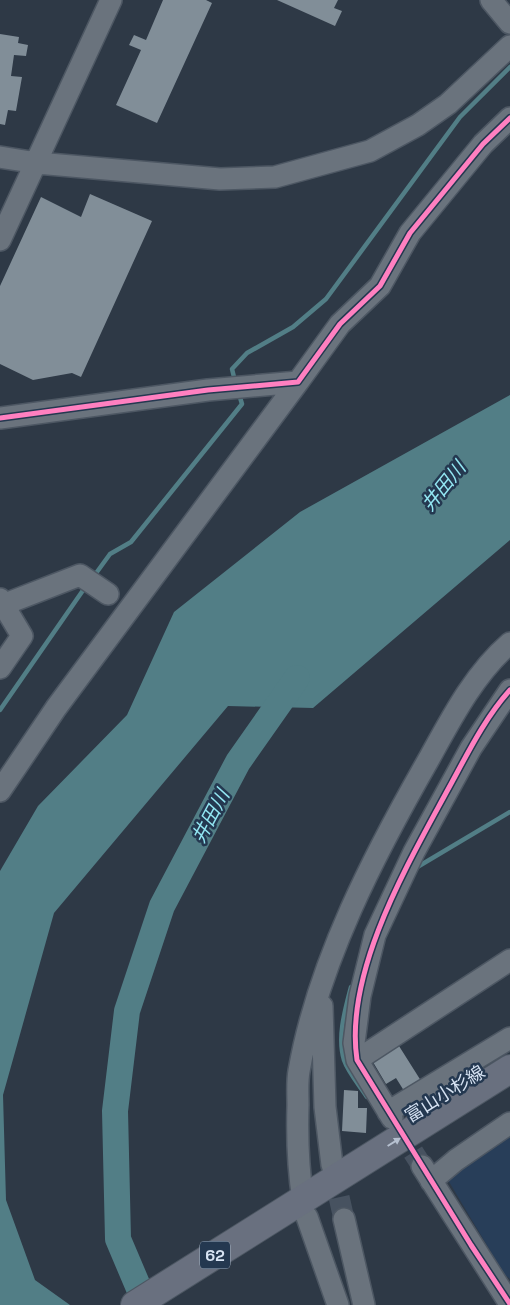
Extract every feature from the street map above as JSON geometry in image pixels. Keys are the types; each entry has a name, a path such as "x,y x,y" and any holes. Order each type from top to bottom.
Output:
{"main road":[{"name":"富山小杉線","path":"167,1305 510,1069"},
{"name":"富山小杉線","path":"135,1305 510,1091"}],"street":[{"path":"0,240 37,163 110,0"},
{"path":"492,0 510,23"},
{"path":"0,157 37,163 220,179 275,178 370,151 418,125 448,104 510,46"},
{"path":"0,791 56,708 340,324 380,286 410,233 483,144 510,118"},
{"path":"0,418 208,390 298,382"},
{"path":"0,668 22,636 1,603 80,574 108,594"},
{"path":"338,1305 301,1211 297,1146 298,1073 321,990 360,891 404,804 454,714 493,658 510,644"},
{"path":"510,690 471,748 414,852 375,935 360,996 354,1043 357,1060 390,1115 510,1038"},
{"path":"357,1060 510,960"},
{"path":"321,990 325,1107 332,1165"},
{"path":"510,1123 456,1160 426,1173 510,1304"},
{"path":"344,1219 364,1305"}],"shaded area":[{"path":"510,1133 510,1279 504,1274 445,1175"}],"water":[{"path":"510,395 510,540 313,708 228,706 54,913 3,1095 6,1200 35,1280 70,1305 0,1305 0,871 38,806 127,715 174,612 300,512"}],"building":[{"path":"163,0 206,0 212,3 157,123 116,105 141,50 129,45 134,35 146,40"},
{"path":"277,0 338,0 334,8 342,11 335,26"},
{"path":"0,34 19,37 18,43 28,45 26,56 14,55 11,76 22,77 16,111 8,110 5,125 0,124"},
{"path":"90,194 152,221 81,377 72,373 33,380 0,364 0,286 41,197 81,217"},
{"path":"399,1046 423,1084 406,1094 396,1078 386,1084 373,1062"},
{"path":"344,1090 358,1091 358,1108 367,1108 366,1133 342,1131"}],"waterway":[{"path":"235,381 232,369 247,353 293,327 326,299 460,117 510,67"},
{"path":"94,576 110,554 131,542 242,404 239,394"},
{"path":"0,710 86,586"},
{"name":"井田川","path":"146,1305 118,1239 115,1111 127,1011 162,906 238,762 297,678"},
{"path":"414,869 510,812"},
{"path":"351,987 343,1024 342,1051 348,1069 367,1097"}],"tunnel":[{"path":"396,1125 422,1166"},
{"path":"332,1166 344,1219"}],"cycle path":[{"path":"0,418 208,390 298,382 340,324 380,286 410,233 483,144 510,118"},
{"path":"510,690 491,714 475,740 397,887 369,957 360,992 355,1027 357,1060 471,1245 510,1304"}]}
